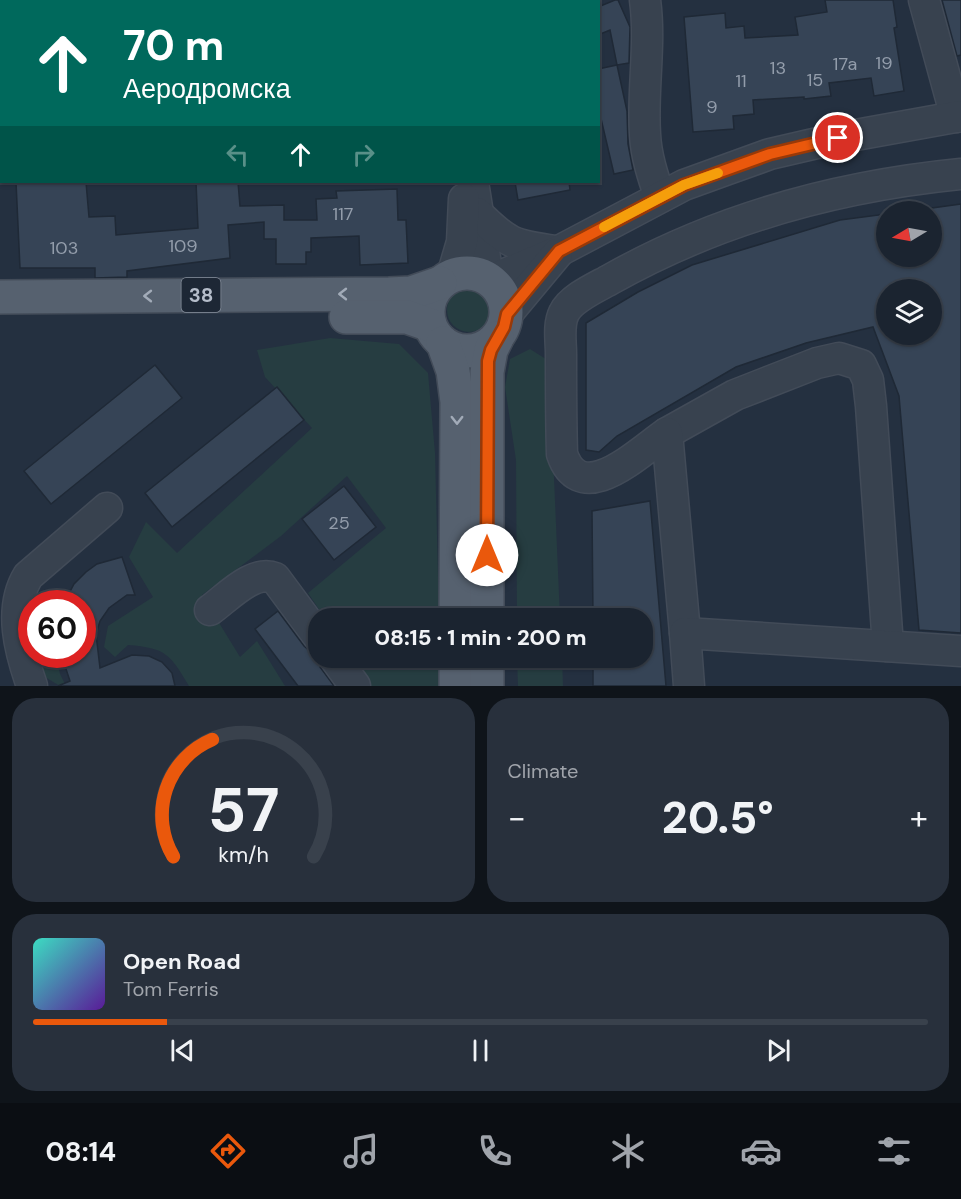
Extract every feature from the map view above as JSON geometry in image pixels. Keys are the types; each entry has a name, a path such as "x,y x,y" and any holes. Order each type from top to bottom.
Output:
{"main road":[{"name":"38","path":"0,297 389,294 411,292 467,279"},
{"path":"456,608 456,388 453,371 436,334 429,302 433,292 467,279 500,290 505,301 502,326 491,350 487,372 487,608"},
{"path":"373,317 415,332 428,340 456,388"},
{"name":"38","path":"0,318 407,317 436,334 453,349 470,351 488,346 502,326"},
{"path":"456,668 456,686"},
{"path":"487,668 487,686"}],"street":[{"path":"645,0 647,31 645,136 649,163 660,197"},
{"path":"467,279 559,251 684,185 770,154 838,138 958,116 924,0"},
{"path":"888,646 871,406 868,380 861,365 839,358 817,363 735,394 667,433 601,476 588,479 574,474 565,465 562,454 560,336 564,312 571,304 671,247 742,220 857,188 961,174"},
{"path":"465,183 462,242 467,279"},
{"path":"467,279 486,264 473,183"},
{"path":"477,213 502,237 515,244 559,251"},
{"path":"502,326 559,251"},
{"path":"667,433 689,686"},
{"path":"31,686 17,624 16,612 21,587 28,576 107,508"},
{"path":"210,610 257,577 270,576 275,578 308,623"},
{"path":"685,633 961,651"},
{"path":"342,668 356,686"}],"green space":[{"path":"469,288 478,289 485,294 490,301 490,319 485,326 478,331 469,332 460,331 453,326 448,319 447,310 448,301 453,294 460,289"},
{"path":"330,338 399,344 428,373 435,453 439,608 318,608 308,593 386,528 347,476 281,536 202,595 240,657 257,641 285,686 189,686 171,660 159,651 128,645 115,657 104,647 108,626 153,597 129,557 146,522 177,553 312,428 265,377 257,350"},
{"path":"530,349 549,361 560,608 517,608 516,460 505,387 510,359"},
{"path":"38,668 58,668 66,686 60,686 40,674"},
{"path":"357,668 439,668 440,686 369,686"},
{"path":"517,668 562,668 563,686 518,686"}],"building":[{"path":"618,0 630,27 629,63 617,65 610,30 600,34 600,6"},
{"path":"825,0 893,0 897,27 894,28 904,91 874,96 871,78 829,83 831,96 753,100 754,114 733,116 734,129 693,132 684,17 725,13 726,28 744,26 745,38 798,35 795,17 827,12"},
{"path":"942,0 961,0 961,55 957,56"},
{"path":"617,65 627,111 628,144 633,170 614,174 600,114 600,69"},
{"path":"16,183 86,183 89,217 115,216 116,235 198,228 196,183 238,183 240,206 284,205 284,220 317,220 316,199 337,198 336,191 397,189 398,220 406,220 408,263 360,265 359,236 311,238 311,252 306,252 306,264 276,264 276,239 264,239 264,222 228,225 230,258 127,271 127,277 95,278 95,268 20,268"},
{"path":"515,183 569,183 570,190 518,200"},
{"path":"961,204 961,633 919,630 899,396 880,345 942,345 942,279 876,279 876,335 873,327 806,343 736,367 617,436 599,452 586,450 586,323 638,292 692,265 840,220 876,215 876,267 942,267 942,207"},
{"path":"155,365 182,398 51,504 24,471"},
{"path":"277,387 304,420 172,527 145,493"},
{"path":"344,486 376,527 334,560 302,519"},
{"path":"650,501 666,686 593,686 593,668 653,668 653,608 593,608 592,511"},
{"path":"122,557 135,595 127,595 109,608 100,621 96,634 96,590 71,590 86,572 97,564"},
{"path":"278,611 308,649 308,668 321,668 334,686 298,686 255,629"},
{"path":"96,634 100,668 132,655 149,656 162,662 172,673 175,686 58,686 70,681 66,668 96,668"}],"slow traffic":[{"path":"604,227 684,185 718,173"}],"route":[{"path":"487,555 488,361 496,338 504,327 507,314 520,297 559,251 684,185 770,154 838,138"}]}
